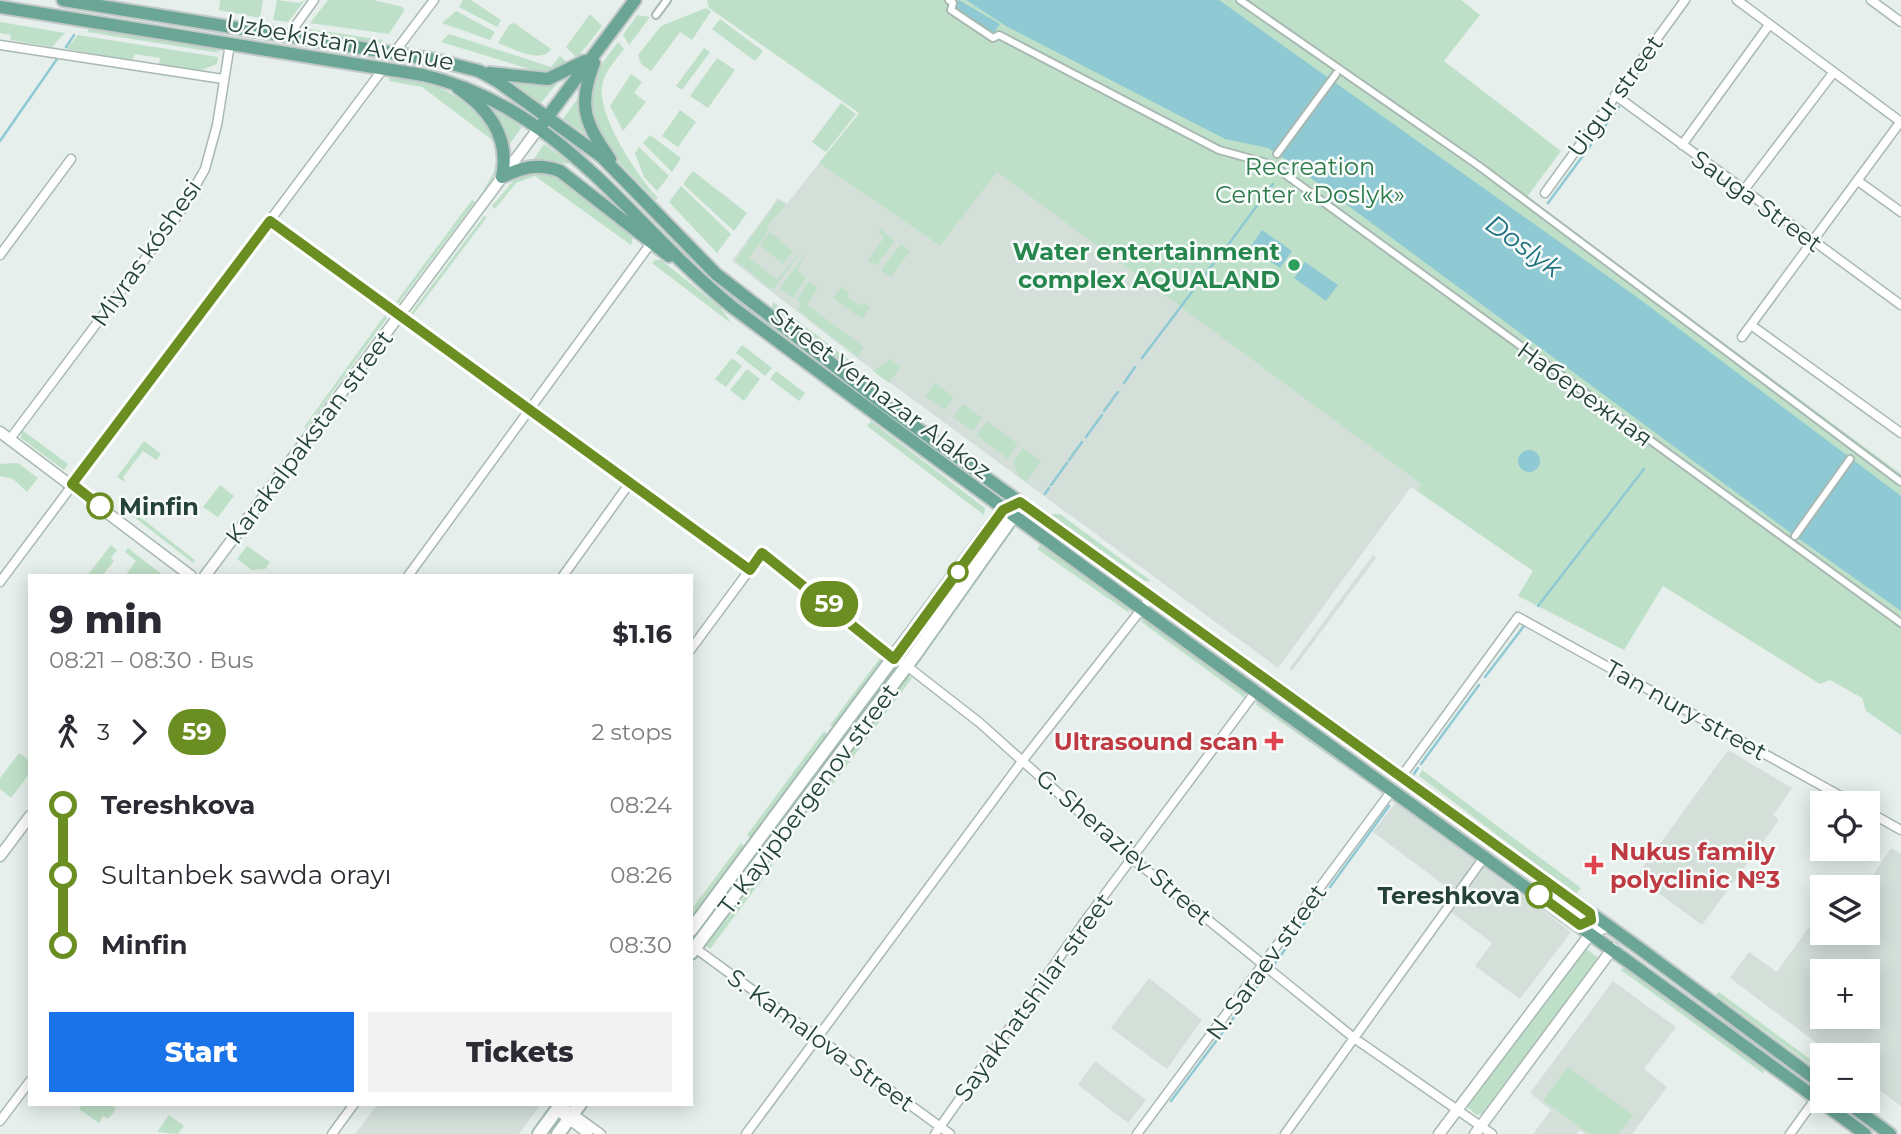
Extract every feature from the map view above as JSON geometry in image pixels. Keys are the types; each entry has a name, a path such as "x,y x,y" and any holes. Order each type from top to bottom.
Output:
{"main road":[{"name":"Uzbekistan Avenue","path":"64,0 394,53 479,71 547,117"},
{"path":"538,130 635,0"},
{"name":"Uzbekistan Avenue","path":"0,6 446,80 499,101 538,130"},
{"path":"479,71 548,79 578,66 599,50"},
{"path":"599,50 586,82 584,111 589,127 618,171"},
{"path":"446,80 475,102 494,122 505,152 502,177 527,167 538,166 560,171 698,278"},
{"name":"Street Yernazar Alakoz","path":"547,117 618,171 716,274 820,355 1609,926 1810,1075"},
{"name":"Street Yernazar Alakoz","path":"538,130 596,173 698,278 811,366 1003,510 1257,690 1810,1094"},
{"path":"811,366 820,355"},
{"name":"T. Kayipbergenov street","path":"693,927 1003,510 1020,502"},
{"name":"T. Kayipbergenov street","path":"693,949 906,667 1003,534 1014,518 1020,502"},
{"path":"990,528 1000,527 1003,534"},
{"path":"1586,929 1590,913"},
{"path":"1752,1051 1761,1048 1762,1039"},
{"path":"1780,1071 1779,1062 1789,1059"},
{"path":"539,1134 559,1107"},
{"path":"558,1134 574,1113"},
{"name":"Street Yernazar Alakoz","path":"1836,1113 1865,1134"},
{"path":"1861,1113 1889,1134"}],"street":[{"path":"291,37 314,0"},
{"path":"394,53 434,0"},
{"path":"656,15 667,0"},
{"name":"Набережная","path":"949,0 953,3 951,10 993,38 999,35 1219,150 1270,164 1901,623"},
{"path":"1240,0 1479,166 1901,482"},
{"name":"Uigur street","path":"1545,193 1685,0"},
{"path":"1737,0 1901,122 1742,337"},
{"path":"1871,0 1901,22"},
{"path":"1682,145 1769,25"},
{"name":"Miyras kóshesi","path":"10,439 186,202 211,155 230,44"},
{"path":"0,45 223,79"},
{"path":"0,582 383,69"},
{"path":"1744,190 1833,73"},
{"path":"1276,154 1336,74"},
{"name":"Sauga Street","path":"1615,95 1901,305"},
{"name":"Karakalpakstan street","path":"206,574 538,130"},
{"path":"0,255 71,159"},
{"path":"1858,181 1901,212"},
{"path":"270,221 528,412 750,570 693,646"},
{"path":"409,574 653,244 649,226"},
{"path":"1751,325 1901,433"},
{"path":"0,432 188,574"},
{"path":"1795,537 1850,459"},
{"path":"564,574 629,484"},
{"name":"G. Sheraziev Street","path":"750,570 762,553 1023,760 1133,859 1354,1038 1457,1109 1478,1130 1492,1134"},
{"path":"746,1134 1023,760 1151,597"},
{"name":"Tan nury street","path":"1401,776 1518,617 1831,791"},
{"name":"Sayakhatshilar street","path":"937,1130 1085,921 1257,690"},
{"name":"N. Saraev street","path":"1138,1134 1393,789"},
{"path":"2,848 28,818"},
{"path":"1880,818 1901,830"},
{"path":"1285,1134 1485,856"},
{"path":"1439,1134 1586,929 1609,926"},
{"path":"1478,1130 1612,948"},
{"name":"S. Kamalova Street","path":"693,949 817,1038 937,1130 950,1134"},
{"path":"0,1121 28,1084"},
{"path":"332,1134 353,1106"},
{"path":"1790,1134 1810,1106"},
{"path":"559,1107 574,1113 601,1134"},
{"path":"574,1113 588,1134"}],"shaded area":[{"path":"819,163 940,246 997,171 1421,484 1417,491 1411,487 1278,668 862,362 732,261 778,198 787,204"},
{"path":"1373,555 1376,558 1292,671 1289,669"},
{"path":"1728,750 1792,788 1773,815 1779,820 1702,925 1636,877"},
{"path":"1397,801 1571,932 1520,999 1475,966 1492,943 1442,905 1452,891 1373,832"},
{"path":"1891,848 1901,854 1901,1106 1880,1091 1880,1043 1817,1043 1730,978 1749,952 1777,972 1810,926 1810,945 1880,945 1880,875 1873,875"},
{"path":"1149,978 1202,1020 1167,1069 1111,1028"},
{"path":"1613,981 1676,1027 1644,1069 1667,1087 1632,1134 1585,1134 1580,1130 1576,1134 1533,1134 1551,1110 1530,1093"},
{"path":"1095,1061 1146,1100 1128,1123 1078,1085"},
{"path":"376,1106 540,1106 519,1134 355,1134"}],"green space":[{"path":"220,0 263,0 260,18 219,10"},
{"path":"277,0 299,3 305,0 288,22 273,20"},
{"path":"328,0 373,0 403,7 404,11 389,34 310,23"},
{"path":"463,0 471,0 501,20 497,27 459,7"},
{"name":"Recreation Center «Doslyk»","path":"707,0 1461,0 1480,15 1444,61 1561,151 1527,197 1901,474 1901,735 1866,711 1862,698 1830,680 1820,684 1663,586 1624,650 1518,596 1533,571 1417,491 1421,484 997,172 940,246 819,163 859,113 709,8"},
{"path":"706,8 711,11 692,40 680,32 651,71 641,64 638,55 661,26"},
{"path":"456,11 495,32 490,40 442,23"},
{"path":"590,14 602,26 577,58 566,47"},
{"path":"637,15 650,17 629,45 623,35"},
{"path":"720,19 763,51 755,61 712,29"},
{"path":"0,22 65,33 52,47 10,40 11,35 0,33"},
{"path":"514,23 551,49 540,56 498,43 509,25"},
{"path":"90,28 211,47 220,53 87,32"},
{"path":"303,28 383,40 381,44 307,34"},
{"path":"449,34 551,67 560,56 569,64 555,71 536,71 441,42"},
{"path":"78,35 218,57 217,64 199,71 159,64 160,58 135,54 132,60 66,49"},
{"path":"618,42 624,49 605,77 602,100 621,146 658,198 656,200 606,144 592,110 592,92 597,73"},
{"path":"704,48 710,52 682,90 676,86"},
{"path":"717,58 735,70 708,108 690,96"},
{"path":"631,74 642,82 634,93 646,102 623,131 610,106"},
{"path":"389,78 438,87 461,100 483,119 497,142 499,154 494,175 480,196 494,172 498,151 491,139 422,87 389,81"},
{"path":"560,80 541,103 512,83 548,85"},
{"path":"580,95 581,123 588,136 563,119"},
{"path":"489,103 522,127 509,145"},
{"path":"841,103 856,114 826,152 812,142"},
{"path":"680,110 696,122 678,147 662,136"},
{"path":"650,135 681,158 672,172 643,143"},
{"path":"544,144 572,164 533,160"},
{"path":"639,147 669,176 657,191 644,177 635,153"},
{"path":"537,170 557,176 627,230 633,237 631,245 535,176 516,183 495,209 492,206 514,180"},
{"path":"693,171 747,213 734,231 683,184"},
{"path":"681,186 731,234 717,253 669,202"},
{"path":"472,200 475,202 398,304 396,302"},
{"path":"778,200 786,205 766,227 769,230 749,258 777,279 807,245 772,290 735,260"},
{"path":"484,216 487,217 413,315 411,313"},
{"path":"881,229 895,241 876,266 868,260 884,238 878,233"},
{"path":"770,232 793,251 783,264 760,245"},
{"path":"901,244 910,251 891,277 881,270"},
{"path":"808,251 797,270 806,278 793,298 780,288"},
{"path":"661,260 720,307 732,324 652,263"},
{"path":"809,281 818,288 807,305 864,347 858,357 798,310 801,304 797,300"},
{"path":"841,287 850,293 847,297 859,306 863,302 870,307 862,319 833,298"},
{"path":"773,302 856,365 859,374 772,309"},
{"path":"385,315 387,318 306,428 304,427"},
{"path":"742,345 772,368 765,376 736,353"},
{"path":"732,358 742,366 726,387 715,379"},
{"path":"890,359 901,367 889,383 873,371"},
{"path":"747,369 760,379 744,401 730,390"},
{"path":"776,371 805,393 799,401 770,379"},
{"path":"935,383 954,397 945,410 925,396"},
{"path":"963,404 982,418 973,431 953,417"},
{"path":"871,421 985,508 984,515 867,426"},
{"path":"987,421 1018,444 1008,459 976,435"},
{"path":"22,430 68,464 64,470 21,438"},
{"path":"144,441 161,454 156,460 143,451 123,477 125,482 117,477"},
{"path":"1023,448 1041,461 1026,482 1019,477 1013,462"},
{"path":"18,463 38,478 27,492 13,479 0,476 0,464"},
{"path":"220,485 234,496 218,517 203,507"},
{"path":"131,510 195,560 193,563 129,513"},
{"path":"1050,514 1060,514 1151,581 1145,581"},
{"path":"111,545 117,550 111,558 114,561 104,574 89,574"},
{"path":"1040,545 1127,606 1129,613 1037,549"},
{"path":"247,546 270,562 265,569 252,570 237,559"},
{"path":"128,548 161,574 126,574 136,561 125,552"},
{"path":"1145,620 1245,692 1245,698 1140,621"},
{"path":"880,658 883,660 833,727 830,725"},
{"path":"908,675 912,678 824,796 820,794"},
{"path":"1260,702 1366,778 1364,780 1255,704"},
{"path":"824,731 827,734 750,838 747,835"},
{"path":"19,753 28,760 28,776 11,798 0,789 0,778"},
{"path":"1422,770 1581,888 1576,894 1419,776"},
{"path":"741,843 744,846 693,913 693,907"},
{"path":"770,864 773,865 710,949 706,946"},
{"path":"1585,948 1599,958 1482,1114 1477,1115 1468,1108 1468,1103"},
{"path":"1624,966 1763,1067 1764,1074 1621,970"},
{"path":"1719,992 1810,1059 1810,1064 1716,995"},
{"path":"1568,1067 1633,1115 1619,1134 1589,1134 1543,1100"},
{"path":"81,1106 112,1106 116,1109 108,1119 103,1116 99,1123 79,1109"},
{"path":"169,1115 184,1126 178,1134 157,1132"}],"water":[{"path":"959,0 1000,24 993,34 953,8"},
{"name":"Doslyk","path":"966,0 1219,0 1634,295 1901,496 1901,611 1268,148 1225,139 1006,26"},
{"path":"1262,230 1292,251 1280,268 1250,247"},
{"path":"1305,262 1338,285 1326,301 1294,278"},
{"path":"1529,450 1537,453 1540,461 1537,469 1529,472 1521,469 1518,461 1521,453"}],"waterway":[{"path":"66,47 74,35"},
{"path":"0,141 57,59"},
{"path":"1548,203 1619,107"},
{"path":"1228,245 1273,184"},
{"path":"1142,358 1223,251"},
{"path":"1124,383 1135,367"},
{"path":"1104,411 1118,392"},
{"path":"1086,437 1102,415"},
{"path":"1069,460 1082,442"},
{"path":"1051,485 1067,463"},
{"path":"1538,606 1644,469"},
{"path":"1045,494 1049,488"},
{"path":"1485,677 1524,626"},
{"path":"1421,764 1479,685"},
{"path":"1414,774 1418,768"},
{"path":"1330,887 1389,806"},
{"path":"1273,966 1327,892"},
{"path":"1171,1101 1265,976"}],"bus line":[{"name":"59","path":"100,506 72,484 270,221 528,412 750,570 762,553 838,611 894,659 1003,510 1020,502 1590,913 1591,920 1588,924 1580,925 1539,895"}],"place":[{"name":"Water entertainment complex AQUALAND","path":"1294,265"},
{"name":"Minfin","path":"100,506"},
{"name":"Ultrasound scan","path":"1274,741"},
{"name":"Nukus family polyclinic №3","path":"1594,865"},
{"name":"Tereshkova","path":"1539,895"}]}
